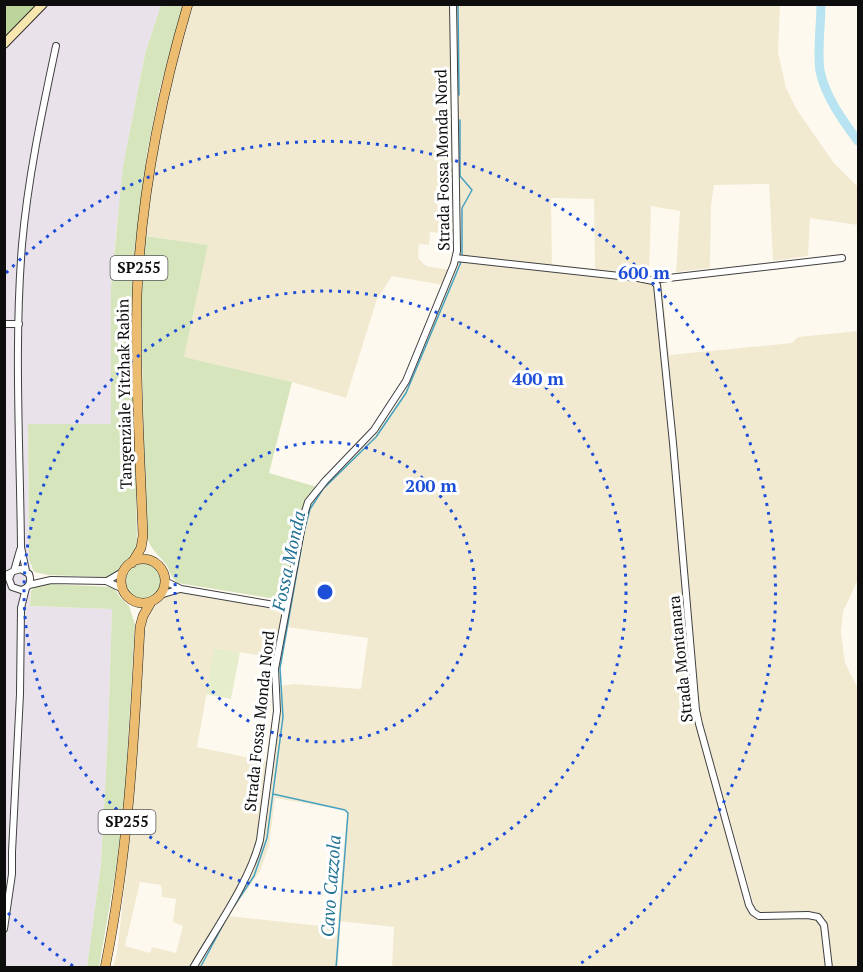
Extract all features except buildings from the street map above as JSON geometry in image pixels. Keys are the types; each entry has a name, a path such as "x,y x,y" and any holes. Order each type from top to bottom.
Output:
{"main road":[{"path":"4,44 43,4"},
{"name":"Tangenziale Yitzhak Rabin","path":"124,571 141,548 143,536 137,320 141,238 155,134 188,4"},
{"name":"Tangenziale Yitzhak Rabin","path":"143,536 146,547 154,563 162,570 165,581"},
{"path":"132,563 143,560 154,563"},
{"path":"123,590 121,583 124,571"},
{"path":"160,595 165,581"},
{"name":"SP255","path":"123,590 132,600 140,627"},
{"name":"SP255","path":"105,968 124,853 132,768 140,627 142,616 151,602 160,595"},
{"path":"132,600 151,602"}],"street":[{"name":"Strada Fossa Monda Nord","path":"193,968 246,877 255,859 260,840 278,711 275,669 308,502 374,430 406,381 459,258 453,4"},
{"path":"4,929 12,874 20,694 21,608 28,586 21,547 19,324 22,245 30,175 56,46"},
{"path":"459,258 651,280 842,258"},
{"name":"Strada Montanara","path":"651,280 657,285 659,292 699,724 753,912 759,916 808,915 818,917 824,925 829,968"},
{"path":"4,324 19,324"},
{"path":"21,547 9,579 21,608"},
{"path":"10,574 21,569 51,580 106,581 123,590"},
{"path":"106,581 124,571"},
{"path":"10,585 21,591 28,586 51,580"},
{"path":"165,581 181,589 286,607"},
{"path":"160,595 181,589"}],"shaded area":[{"path":"37,5 161,5 145,54 129,135 116,233 111,287 111,424 28,425 30,606 112,609 101,864 87,967 5,967 4,38"},
{"path":"193,5 780,5 778,52 786,88 797,110 834,163 858,187 858,225 810,218 808,256 773,261 769,184 714,185 711,205 710,268 676,272 680,211 651,206 649,277 661,276 669,355 792,343 798,337 858,331 858,579 843,612 841,632 845,663 858,689 858,967 832,967 825,918 816,912 760,913 755,909 699,710 695,712 749,910 754,917 761,919 808,918 817,921 821,924 828,967 392,967 394,927 338,921 347,813 344,810 275,798 269,846 260,871 229,916 340,928 338,967 113,968 117,952 129,848 145,620 150,607 165,596 181,592 267,607 287,615 309,506 321,489 374,437 399,401 415,372 422,351 417,349 443,285 392,276 377,299 346,398 292,382 184,357 208,245 145,236 150,191 175,66","holes":["447,177 453,177 454,221 440,216 436,187","551,198 594,199 595,269 552,264","430,232 454,234 450,270 426,266 418,258 419,244 429,245","279,626 368,638 361,689 294,684 273,687 275,714 269,762 197,747 215,648 273,658","140,882 161,885 162,897 176,899 173,922 183,926 176,953 152,947 150,953 125,946"]}],"green space":[{"path":"5,5 37,5 5,38"},
{"path":"161,5 183,5 159,92 147,153 137,236 133,291 137,545 134,556 123,563 114,575 107,577 48,575 34,572 29,559 28,424 111,424 111,287 123,166 145,54"},
{"path":"145,236 208,245 184,357 292,382 269,473 317,487 301,512 284,597 270,598 178,583 146,535 141,311"},
{"path":"144,564 157,569 162,582 157,595 144,600 131,595 126,582 131,569"},
{"path":"46,584 114,587 129,606 135,624 125,791 117,863 99,967 87,967 101,864 112,609 30,606 31,591 35,586"},
{"path":"214,648 240,652 231,699 206,694"}],"waterway":[{"name":"Fossa Monda","path":"458,4 459,95"},
{"path":"821,4 819,55 822,80 835,108 858,141"},
{"name":"Fossa Monda","path":"460,120 460,176 472,190 462,208 462,255"},
{"name":"Fossa Monda","path":"234,906 254,876 267,838 283,717 280,668 310,509 323,489 376,437 406,393 461,262"},
{"name":"Cavo Cazzola","path":"273,794 345,810 348,813 336,968"},
{"name":"Fossa Monda","path":"200,968 224,923"}]}
